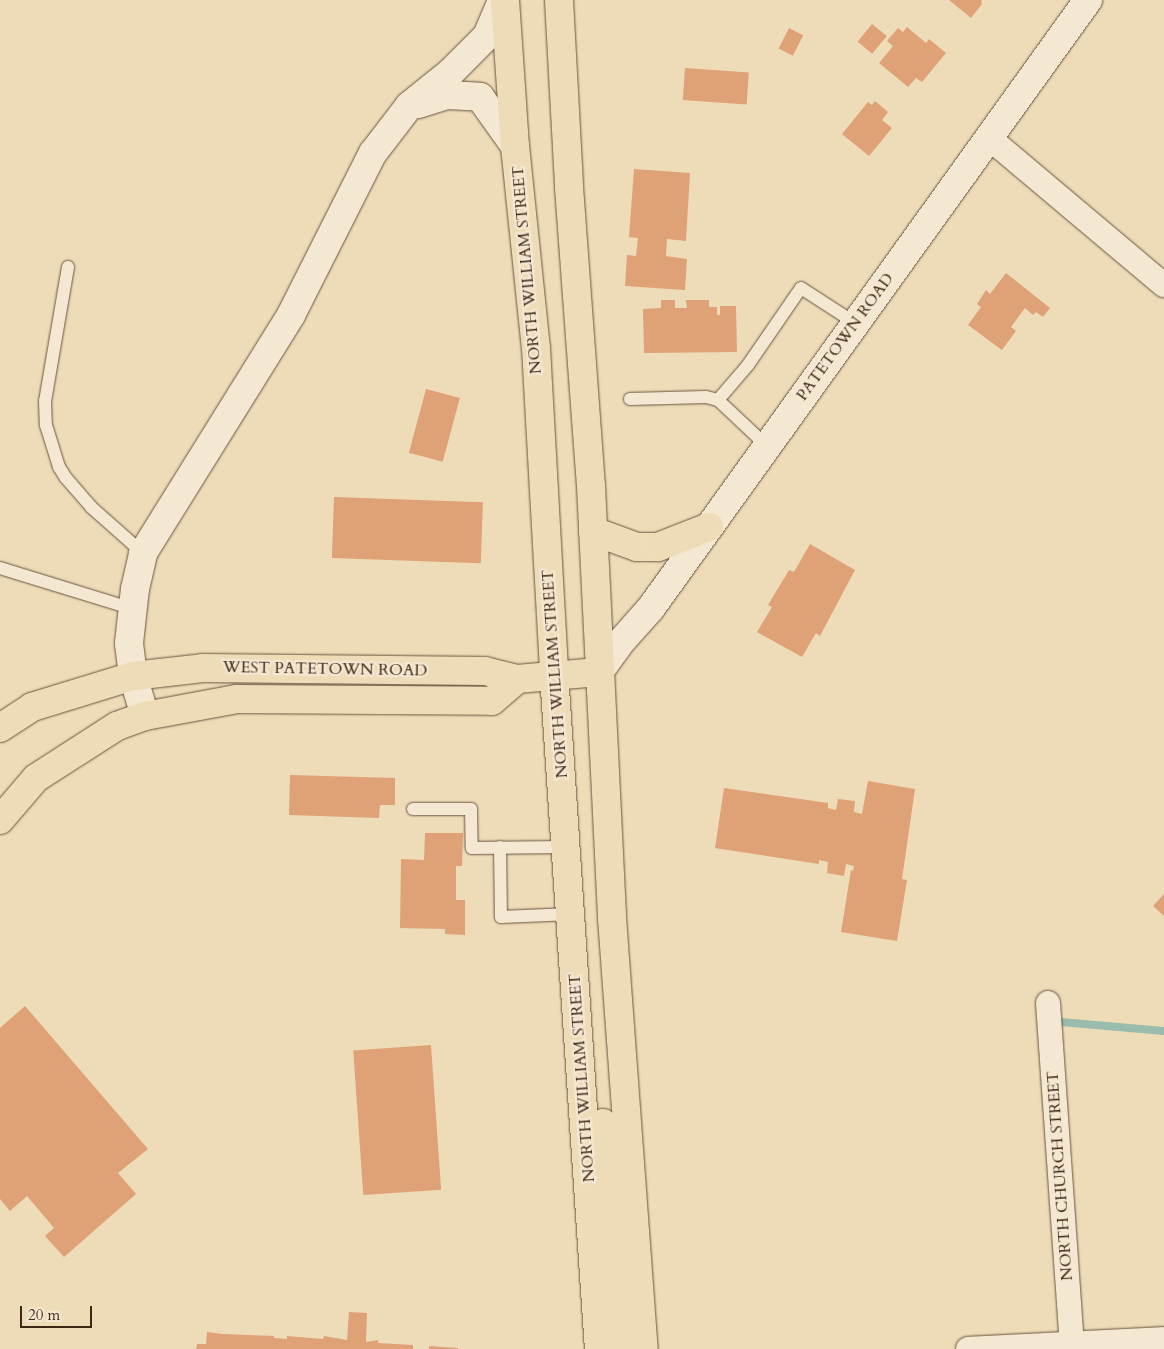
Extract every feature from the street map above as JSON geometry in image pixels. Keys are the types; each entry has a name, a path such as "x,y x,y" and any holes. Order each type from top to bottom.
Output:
{"main road":[{"name":"NORTH WILLIAM STREET","path":"504,0 515,146 536,348 554,674 599,1349"},
{"path":"559,0 569,187 593,531 612,918 644,1349"},
{"path":"593,531 637,546 658,547 709,527"},
{"name":"WEST PATETOWN ROAD","path":"0,728 32,707 133,676 212,668 485,671 518,679 554,674 599,672"},
{"name":"WEST PATETOWN ROAD","path":"0,820 36,778 118,726 144,716 237,699 492,701 518,679"},
{"path":"579,1028 593,1054 598,1087 609,1169 623,1349"}],"street":[{"path":"144,716 133,676 129,643 143,552 193,476 291,315 373,153 409,106 451,72 487,36 504,0"},
{"name":"PATETOWN ROAD","path":"599,672 618,644 651,608 1088,0"},
{"path":"409,106 447,95 480,97 515,146"},
{"path":"988,137 1164,285"},
{"name":"NORTH CHURCH STREET","path":"1048,1003 1072,1346"},
{"path":"968,1349 1072,1346 1164,1339"}],"lane":[{"path":"68,267 45,401 46,426 59,467 66,478 91,507 143,552"},
{"path":"718,400 748,365 801,288 855,323"},
{"path":"630,399 706,397 718,400 767,446"},
{"path":"0,568 133,609"},
{"path":"413,809 471,809 472,848 566,847"},
{"path":"500,848 501,917 571,914"}],"building":[{"path":"949,0 982,0 982,4 971,18"},
{"path":"872,24 887,36 872,54 858,42"},
{"path":"907,27 926,43 929,39 946,53 922,82 916,78 908,87 879,63 893,46 887,41 898,28 903,32"},
{"path":"789,28 803,35 793,56 779,48"},
{"path":"685,68 749,72 747,104 683,100"},
{"path":"875,101 888,112 882,120 892,128 869,156 842,134 868,102 872,105"},
{"path":"634,169 690,173 686,241 667,239 666,256 687,259 685,290 625,286 627,255 636,256 638,238 629,237"},
{"path":"1006,273 1050,308 1043,317 1036,312 1033,315 1025,308 1011,327 1016,331 1002,350 968,325 981,307 977,304 986,290 990,294"},
{"path":"661,300 675,300 675,308 687,308 686,300 709,300 709,307 717,307 717,315 720,315 720,306 736,306 737,352 644,353 643,309 661,308"},
{"path":"426,389 460,398 443,462 409,453"},
{"path":"334,497 483,502 481,563 332,558"},
{"path":"810,544 855,570 820,636 816,633 802,657 757,632 772,607 768,605 789,570 794,572"},
{"path":"290,775 395,778 395,805 380,805 379,818 289,815"},
{"path":"868,781 915,789 902,879 907,880 897,941 841,932 851,870 853,871 854,866 846,864 844,876 827,873 828,862 819,860 819,864 715,848 724,788 828,803 828,808 836,810 838,799 855,801 854,812 862,814"},
{"path":"425,833 463,833 462,866 456,866 456,900 465,900 465,935 445,934 445,929 400,928 401,859 424,860"},
{"path":"1164,894 1164,916 1153,906"},
{"path":"25,1006 148,1149 118,1173 136,1194 64,1257 45,1236 54,1228 27,1196 10,1211 0,1199 0,1028"},
{"path":"431,1045 441,1190 363,1195 353,1050"},
{"path":"349,1312 367,1313 366,1342 378,1340 378,1343 413,1345 413,1349 196,1349 197,1344 206,1344 207,1332 274,1336 274,1338 287,1339 287,1336 323,1339 324,1336 347,1340"},
{"path":"429,1346 458,1348 458,1349 429,1349"}],"waterway":[{"path":"1061,1022 1164,1031"}]}
